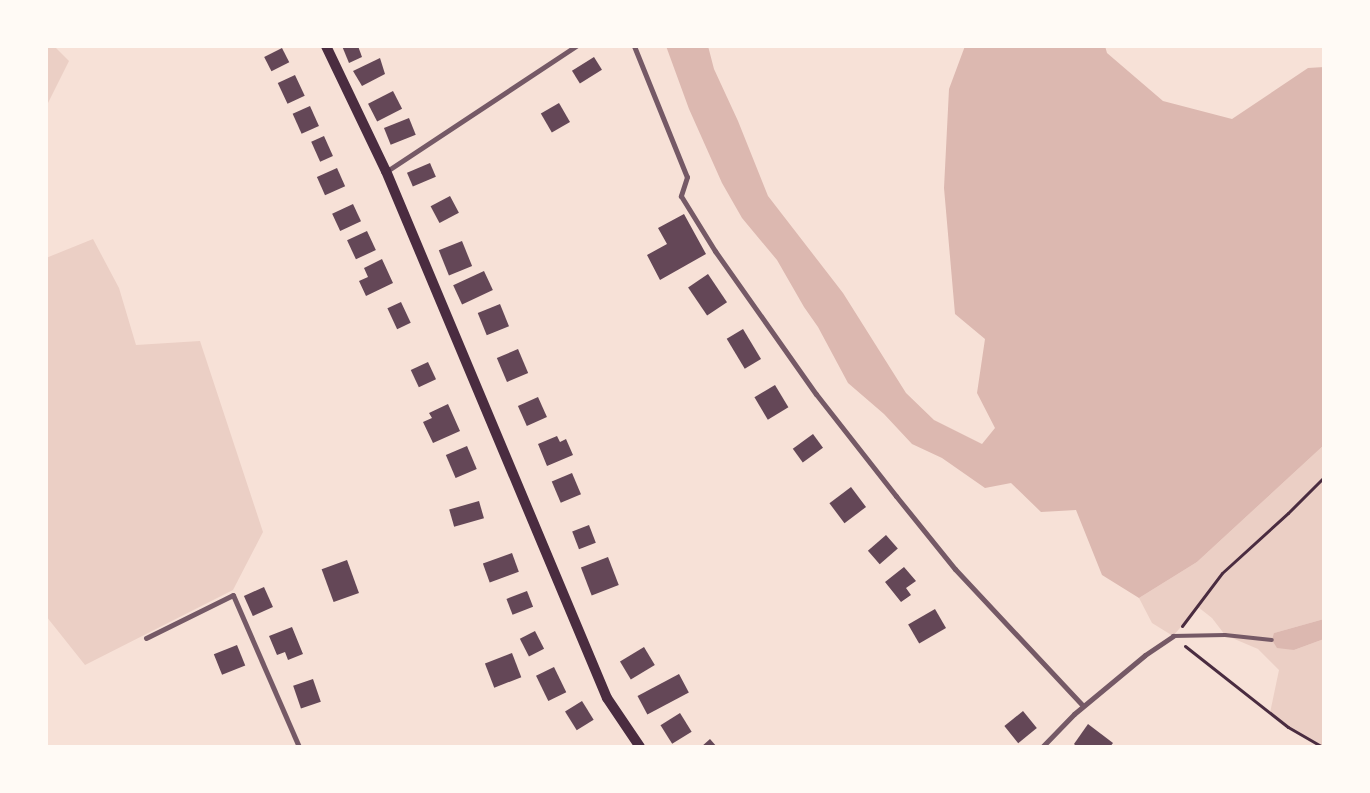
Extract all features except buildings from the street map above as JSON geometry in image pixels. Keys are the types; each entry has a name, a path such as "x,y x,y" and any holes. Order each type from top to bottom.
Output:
{"main road":[{"path":"326,46 386,171 607,698 640,747"}],"street":[{"path":"386,171 576,46"},
{"path":"634,46 687,177 681,196 715,251 816,394 955,569 1083,706"},
{"path":"146,638 233,595 299,747"},
{"path":"1042,747 1083,706 1145,655 1173,636"}],"lane":[{"path":"1173,636 1226,635 1272,640"}],"path":[{"path":"1322,747 1288,727 1173,636 1189,620 1222,573 1288,513 1324,477"}],"shaded area":[{"path":"46,46 54,46 69,61 46,107"},
{"path":"666,46 708,46 714,69 738,121 768,196 843,293 906,393 934,420 982,444 995,428 977,393 985,339 955,314 944,188 949,89 965,46 1105,46 1107,53 1163,101 1232,119 1308,68 1324,67 1324,445 1197,562 1139,598 1102,575 1076,510 1041,512 1011,483 985,488 942,458 912,444 884,414 848,383 818,327 804,307 777,260 742,218 722,183 689,109"},
{"path":"93,239 119,288 136,345 200,341 263,532 233,590 85,665 46,616 46,258"},
{"path":"1324,445 1324,619 1274,633 1294,650 1324,639 1322,747 1288,727 1270,713 1279,670 1258,649 1225,635 1212,618 1198,607 1173,636 1152,623 1139,598 1197,562"},
{"path":"1324,619 1324,639 1294,650 1277,648 1272,640 1274,633"}]}
